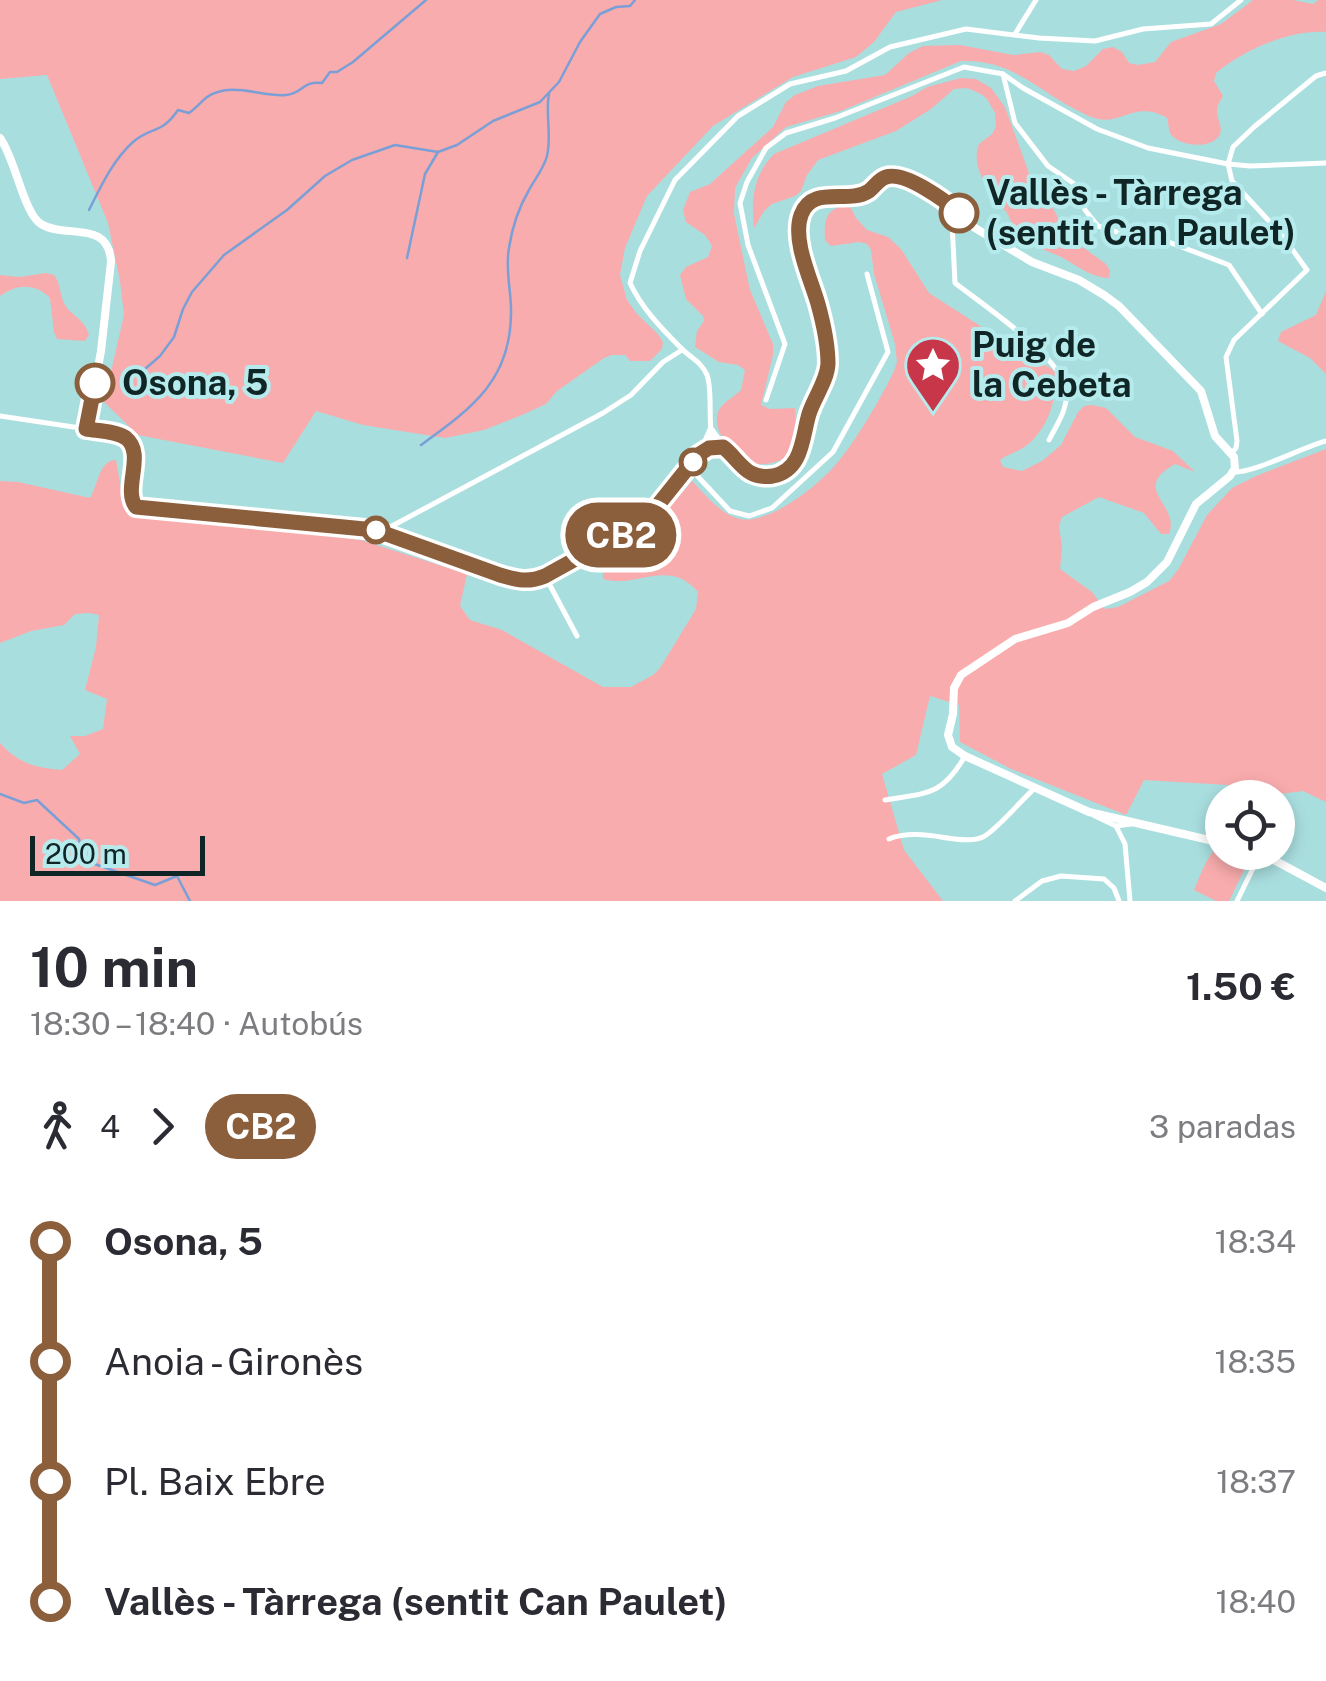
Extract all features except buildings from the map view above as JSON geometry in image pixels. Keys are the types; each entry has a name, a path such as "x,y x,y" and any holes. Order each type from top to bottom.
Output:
{"street":[{"path":"1014,34 1036,0"},
{"path":"1134,824 1116,826 952,747 948,734 954,688 958,678 1015,638 1068,623 1154,576 1173,552 1196,504 1226,480 1235,462 1232,453 1215,436 1201,390 1119,306 1078,280 1043,268 996,241 911,181 892,176 861,194 823,197 806,206 800,222 801,244 819,309 828,364 795,462 783,472 763,476 749,472 711,431 710,384 705,370 682,350 630,284 640,251 676,180 722,131 747,110 790,84 846,71 890,46 966,29 1095,41 1143,29 1211,24 1241,0"},
{"path":"766,400 785,344 748,245 740,203 766,148 786,133 836,118 964,67 1003,74 1097,129 1148,148 1250,166 1326,163"},
{"path":"1232,453 1237,440 1226,358 1234,340 1307,270 1282,234 1232,181 1228,164 1234,147 1254,127 1316,76 1326,73"},
{"path":"1003,74 1015,123 1048,166 1074,183 1085,210 1098,226 1117,232 1145,233 1229,265 1262,314"},
{"path":"0,138 38,222 91,234 110,250 101,351 86,429"},
{"path":"956,210 952,222 955,283 1052,362 1066,387 1065,410 1048,440"},
{"path":"689,466 730,511 748,516 772,508 833,452 888,352 867,274"},
{"path":"386,532 602,413 631,395 663,362 682,350"},
{"path":"0,416 119,435 130,443 133,456 134,506 386,532 514,579 532,581 646,520 702,452 711,431"},
{"path":"1232,472 1246,472 1326,441"},
{"path":"702,452 714,446 723,447"},
{"path":"545,576 577,636"},
{"path":"885,800 938,789 952,779 965,756"},
{"path":"889,839 917,833 979,838 1035,788"},
{"path":"1089,812 1205,839"},
{"path":"1116,826 1125,844 1130,901"},
{"path":"1237,901 1252,870"},
{"path":"1292,870 1326,888"},
{"path":"1015,901 1042,881 1060,876 1104,880 1114,888 1118,901"}],"shaded area":[{"path":"0,0 942,0 896,12 874,42 856,57 793,77 713,126 647,196 625,248 620,275 627,300 663,342 662,349 650,361 630,361 625,355 604,358 557,391 546,404 484,430 445,438 363,425 316,411 283,463 138,435 104,402 124,315 108,223 47,75 0,79"},
{"path":"1253,0 1313,4 1326,0 1326,32 1297,34 1268,43 1216,73 1214,81 1223,96 1217,110 1221,131 1210,143 1195,145 1174,138 1167,118 1147,111 1107,120 1094,118 1018,75 977,61 961,61 841,111 786,127 752,158 735,188 734,214 750,290 773,344 761,405 770,409 795,408 796,437 785,458 765,464 746,460 726,443 718,428 718,412 741,390 745,370 719,362 695,347 703,316 686,299 680,275 686,267 708,257 712,246 705,235 686,222 683,210 690,192 710,184 773,127 786,102 818,86 885,75 923,46 960,45 1013,55 1040,52 1049,55 1062,69 1074,71 1086,66 1103,49 1113,47 1129,63 1155,62 1171,42 1221,24"},
{"path":"961,78 976,79 991,88 1005,107 1034,187 1048,199 1074,241 1106,264 1109,278 1089,273 1018,234 977,163 979,144 996,127 995,113 987,99 967,88 954,89 896,131 818,160 801,191 772,204 754,228 755,188 774,154 927,87"},
{"path":"851,208 867,230 888,237 901,249 929,293 1027,359 1055,372 1053,404 1044,424 1023,448 1000,460 1003,467 1022,471 1042,461 1061,445 1078,412 1092,405 1106,408 1135,437 1173,451 1195,472 1175,464 1156,482 1156,490 1169,514 1169,534 1161,534 1144,513 1099,497 1062,517 1060,569 1092,592 1105,609 1118,607 1169,581 1207,515 1232,488 1326,449 1326,802 1303,791 1295,792 1295,780 1205,780 1205,784 1144,780 1126,815 1011,769 960,742 959,705 930,696 916,755 882,774 904,850 943,901 0,901 0,743 28,763 62,770 80,754 70,736 85,736 103,729 107,699 85,690 99,615 75,614 64,625 31,631 0,643 0,481 90,498 102,469 116,460 123,500 132,514 361,540 467,574 460,606 470,620 502,630 603,687 631,687 660,668 696,609 698,592 687,582 664,575 603,579 603,563 663,515 692,481 720,509 740,519 765,516 793,502 844,454 894,371 895,344 874,274 871,250 859,242 831,246 825,240 827,218 833,210"},
{"path":"0,275 54,275 64,304 85,326 89,335 85,341 57,339 50,298 38,290 19,287 0,296"},
{"path":"1326,291 1326,374 1310,358 1278,341 1281,332 1316,315"},
{"path":"1205,864 1205,870 1244,870 1229,901 1216,901 1194,890"}],"waterway":[{"path":"89,210 126,149 139,137 161,127 178,110 189,113 207,97 226,90 286,95 322,83 330,72 353,62 426,0"},
{"path":"407,258 425,174 438,152 457,145 493,121 540,102 559,82 600,14 630,6 635,0"},
{"path":"421,445 486,390 505,355 511,310 509,248 519,211 547,156 549,94"},
{"path":"145,369 174,337 192,292 224,255 287,210 325,176 352,160 395,145 438,152"},
{"path":"0,794 24,803 37,800 79,839 83,860 155,885 177,876 190,901"}],"bus line":[{"name":"CB2","path":"95,383 86,429 119,435 130,443 131,498 136,507 386,532 500,575 532,581 646,520 698,455 709,448 723,447 755,475 777,475 795,462 828,369 819,309 801,244 800,222 806,206 823,197 861,194 882,179 898,176 959,213"}],"place":[{"name":"Vallès - Tàrrega (sentit Can Paulet)","path":"959,213"},
{"name":"Osona, 5","path":"95,383"},
{"name":"Puig de la Cebeta","path":"933,414"}]}
